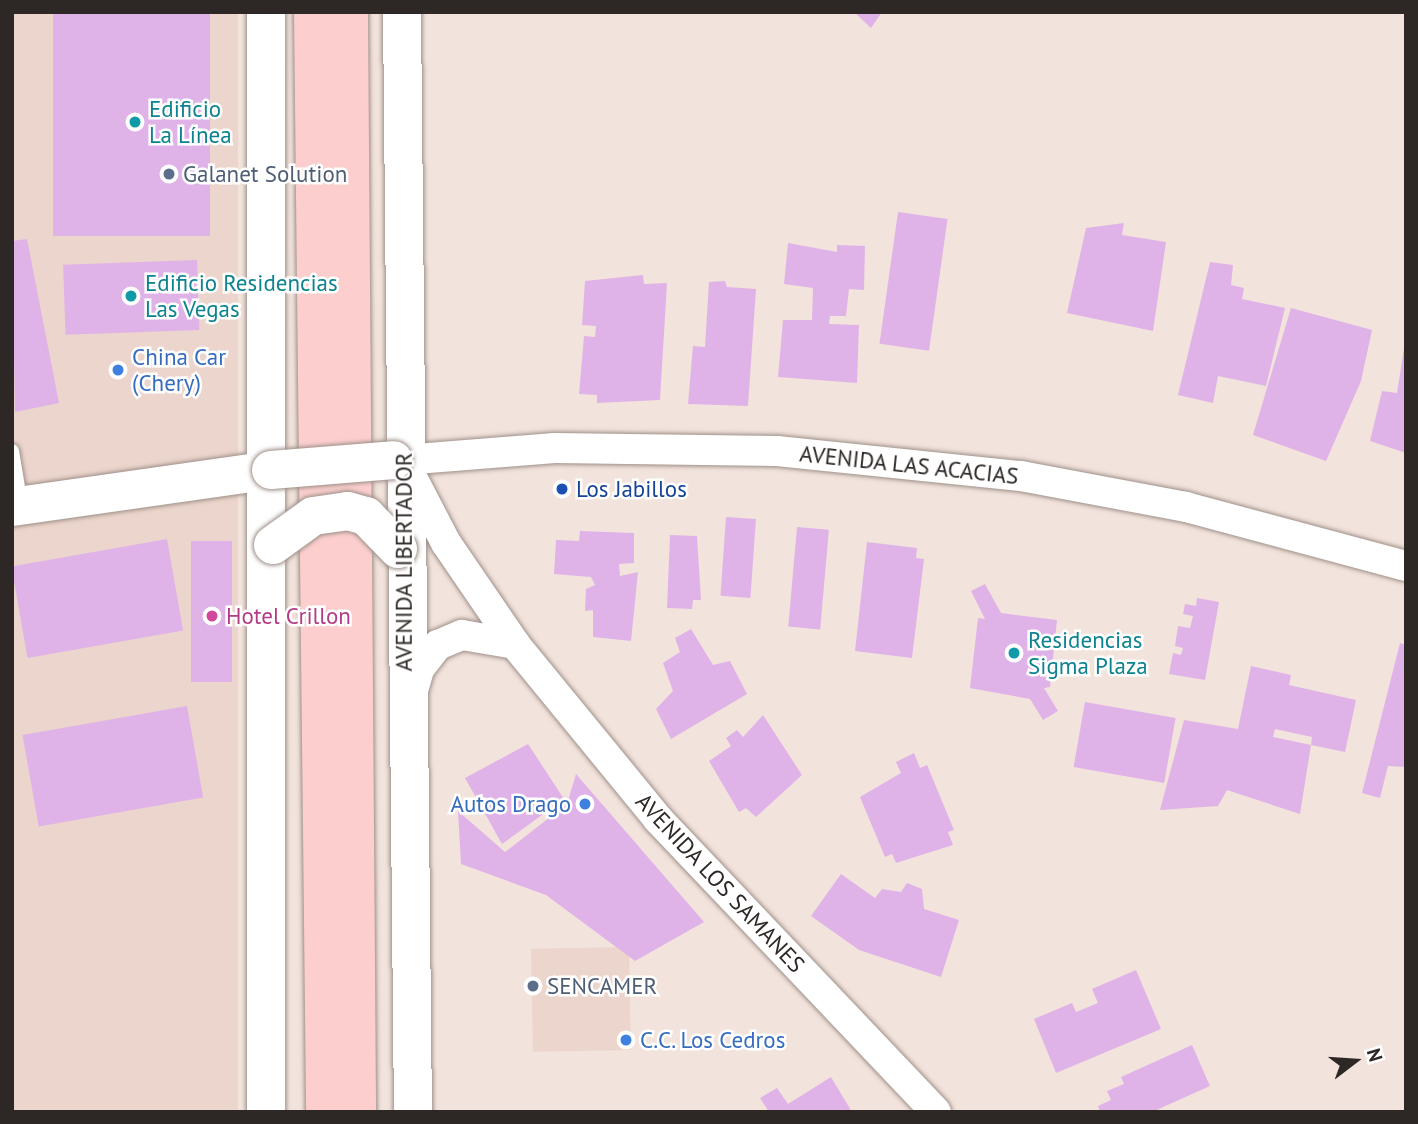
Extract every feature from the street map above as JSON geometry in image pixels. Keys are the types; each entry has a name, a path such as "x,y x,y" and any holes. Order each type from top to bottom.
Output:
{"main road":[{"path":"266,12 266,1112"},
{"path":"313,12 325,1112"},
{"path":"349,12 357,1112"},
{"name":"AVENIDA LIBERTADOR","path":"402,12 398,460 413,1112"},
{"path":"17,507 267,471 398,460"},
{"path":"268,550 313,516 348,511 366,516 402,555"}],"street":[{"name":"AVENIDA LAS ACACIAS","path":"398,460 555,448 777,451 1021,476 1185,506 1406,566"},
{"name":"AVENIDA LOS SAMANES","path":"398,460 446,543 514,644 658,819 936,1112"},
{"path":"405,716 419,668 438,645 462,635 514,644"}],"lane":[{"path":"12,452 17,507"}],"shaded area":[{"path":"12,12 238,12 238,1112 12,1112"},
{"name":"SENCAMER","path":"629,947 631,1050 533,1052 531,949"}],"building":[{"name":"Edificio La Línea","path":"53,12 210,12 210,236 53,236"},
{"path":"854,12 882,12 871,28"},
{"path":"898,212 948,219 929,351 879,344"},
{"path":"1124,223 1122,235 1166,242 1153,331 1067,313 1086,228"},
{"path":"27,239 59,403 15,412 12,241"},
{"path":"788,243 837,252 837,245 865,246 864,290 849,289 846,316 830,316 829,324 859,325 857,383 778,377 783,320 812,320 813,288 784,284"},
{"name":"Edificio Residencias Las Vegas","path":"197,260 199,330 66,335 63,265"},
{"path":"1210,262 1233,265 1231,285 1244,288 1242,299 1285,308 1266,386 1218,376 1213,403 1178,395"},
{"path":"643,275 644,284 667,283 660,400 597,403 597,395 579,394 584,336 595,337 596,326 582,325 585,281"},
{"path":"725,281 727,287 756,289 748,406 688,404 693,346 705,347 709,282"},
{"path":"1291,308 1372,330 1361,381 1326,461 1253,435"},
{"path":"1406,335 1406,453 1370,441 1382,391 1397,393"},
{"path":"726,517 756,519 750,598 720,596"},
{"path":"797,527 829,530 820,629 788,627"},
{"path":"580,531 634,533 634,563 619,564 620,576 638,572 631,641 593,637 593,610 585,611 586,589 595,585 591,577 554,574 556,540 579,541"},
{"path":"670,535 697,536 701,600 693,600 692,609 667,608"},
{"path":"167,539 183,631 28,658 12,566"},
{"name":"Hotel Crillon","path":"191,541 232,541 232,682 191,682"},
{"path":"867,542 917,548 916,558 924,559 912,658 855,651"},
{"name":"Residencias Sigma Plaza","path":"985,584 1001,613 1057,620 1050,687 1044,688 1058,711 1043,720 1030,699 970,688 978,618 985,619 971,591"},
{"path":"1197,598 1219,602 1205,680 1169,674 1173,653 1181,655 1183,648 1175,646 1178,626 1190,628 1193,616 1183,614 1185,604 1196,606"},
{"path":"691,629 713,665 730,661 747,694 671,739 656,709 673,691 663,663 680,652 675,638"},
{"path":"1400,643 1406,645 1406,767 1388,766 1380,798 1362,793"},
{"path":"1251,666 1291,675 1289,685 1356,700 1345,752 1311,745 1300,814 1227,790 1218,806 1160,810 1184,720 1238,729","holes":["1275,729 1312,737 1311,745 1273,737"]},
{"path":"1085,702 1176,718 1164,783 1074,767"},
{"path":"187,706 203,798 39,827 23,735"},
{"path":"763,715 802,775 756,817 746,808 739,812 709,761 731,746 726,738 737,730 743,737"},
{"path":"528,744 564,799 502,844 465,778"},
{"path":"914,753 920,768 927,765 954,830 948,832 953,845 896,863 892,854 885,857 860,797 901,773 896,762"},
{"path":"576,774 704,922 635,961 546,895 461,864 458,811 505,852 567,804"},
{"path":"841,874 875,898 882,889 901,892 907,883 922,889 924,909 959,920 941,977 859,950 811,916"},
{"path":"1136,970 1161,1029 1056,1073 1034,1019 1072,1003 1076,1012 1098,1003 1092,989"},
{"path":"1192,1045 1210,1086 1152,1112 1100,1112 1098,1106 1111,1100 1107,1091 1124,1084 1121,1077"},
{"path":"831,1077 852,1112 769,1112 760,1098 777,1088 788,1104"}],"place":[{"name":"Edificio La Línea","path":"135,122"},
{"name":"Galanet Solution","path":"169,174"},
{"name":"Edificio Residencias Las Vegas","path":"131,296"},
{"name":"China Car (Chery)","path":"118,370"},
{"name":"Los Jabillos","path":"562,489"},
{"name":"Hotel Crillon","path":"212,616"},
{"name":"Residencias Sigma Plaza","path":"1014,653"},
{"name":"Autos Drago","path":"585,804"},
{"name":"SENCAMER","path":"533,986"},
{"name":"C.C. Los Cedros","path":"626,1040"}]}
